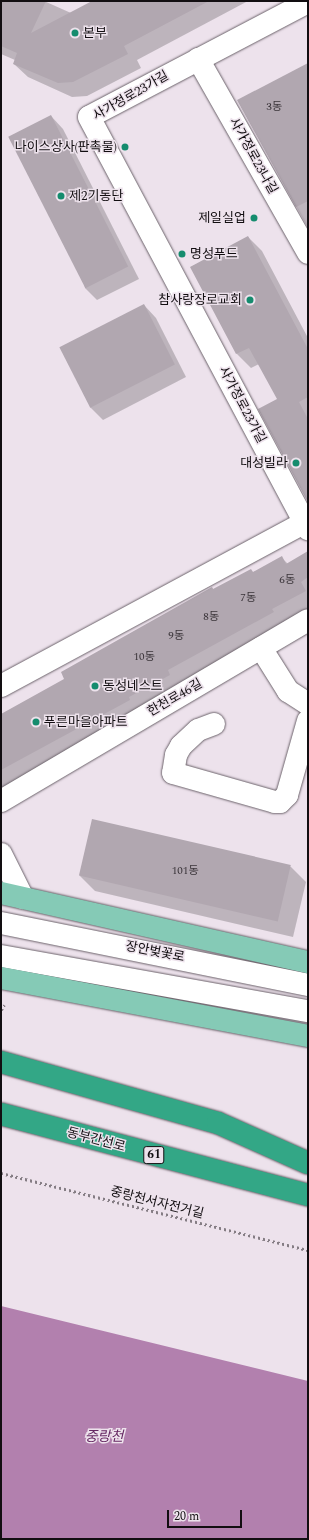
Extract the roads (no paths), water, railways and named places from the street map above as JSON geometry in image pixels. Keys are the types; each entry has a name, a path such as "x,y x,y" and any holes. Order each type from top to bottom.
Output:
{"highway":[{"path":"1,1062 218,1123 308,1163"},
{"name":"동부간선로","path":"1,1114 308,1195"}],"main road":[{"path":"1,893 308,962"},
{"path":"1,978 308,1036"}],"street":[{"name":"사가정로23가길","path":"306,526 89,117 308,2"},
{"name":"사가정로23나길","path":"198,59 308,253"},
{"path":"1,686 306,526"},
{"name":"한천로46길","path":"1,801 308,620"},
{"path":"261,648 288,691 308,704"},
{"path":"214,724 198,730 181,746 176,754 173,773 275,802 280,802 287,795 308,721"},
{"path":"1,854 23,898"},
{"name":"장안벚꽃로","path":"1,923 308,985"},
{"path":"1,956 308,1011"}],"water":[{"name":"중랑천","path":"1,1306 308,1381 308,1539 1,1539"}],"place":[{"name":"본부","path":"75,33"},
{"name":"나이스상사(판촉물)","path":"125,147"},
{"name":"제2기동단","path":"61,196"},
{"name":"제일실업","path":"254,218"},
{"name":"명성푸드","path":"182,254"},
{"name":"참사랑장로교회","path":"250,300"},
{"name":"대성빌라","path":"296,463"},
{"name":"동성네스트","path":"95,686"},
{"name":"푸른마을아파트","path":"36,722"}]}
